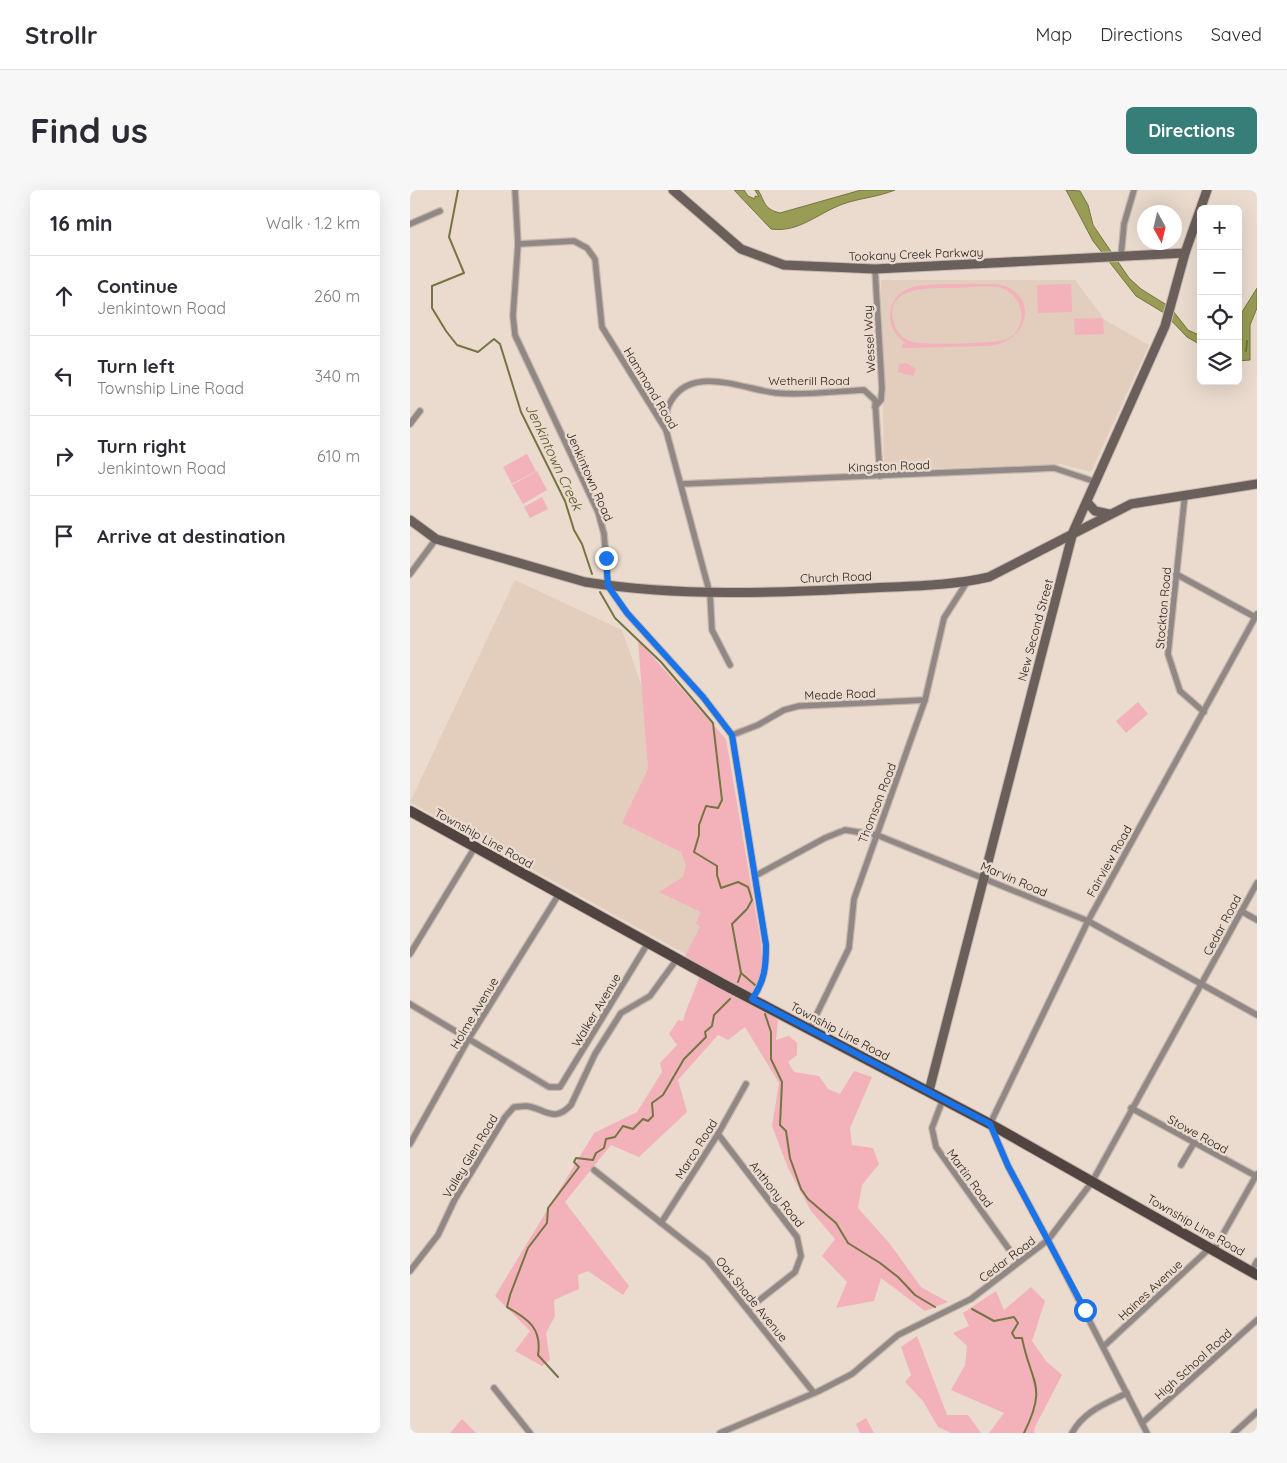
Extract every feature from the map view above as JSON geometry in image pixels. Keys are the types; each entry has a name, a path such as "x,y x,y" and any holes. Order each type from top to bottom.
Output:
{"main road":[{"name":"Township Line Road","path":"410,812 809,1030 943,1098 1254,1273"}],"street":[{"name":"Jenkintown Road","path":"515,190 518,244 513,316 515,335 598,512 604,534 608,586"},
{"name":"Tookany Creek Parkway","path":"673,190 741,249 760,258 784,265 875,269 1185,253"},
{"path":"1119,256 1124,224 1134,190"},
{"name":"New Second Street","path":"929,1091 1073,532 1165,326 1185,253 1207,190"},
{"path":"410,224 440,211"},
{"name":"Hammond Road","path":"518,244 574,241 587,248 595,259 602,327 666,430 710,594 712,630 730,665"},
{"name":"Wessel Way","path":"875,269 882,388 880,400 875,407"},
{"name":"Wetherill Road","path":"666,430 668,407 679,392 693,383 710,380 776,393 864,390 875,400 875,407"},
{"path":"875,407 880,476"},
{"path":"410,424 420,411"},
{"name":"Kingston Road","path":"681,484 1054,468 1096,482"},
{"name":"Church Road","path":"410,520 436,539 585,582 608,586 710,594 967,582 989,577 1073,532 1131,504 1257,484"},
{"name":"Stockton Road","path":"1185,494 1168,654 1180,691 1204,712"},
{"path":"1087,502 1095,511 1110,514"},
{"path":"410,574 436,539"},
{"path":"1176,574 1256,615"},
{"name":"Thomson Road","path":"809,1030 849,948 854,899 925,700 944,618 967,582"},
{"path":"608,586 627,613 703,697 732,735 766,945 766,974 761,988 752,999"},
{"name":"Fairview Road","path":"990,1124 1088,921 1256,615"},
{"name":"Meade Road","path":"732,735 758,725 784,710 799,706 925,700"},
{"name":"Marvin Road","path":"755,876 824,838 845,830 877,835 1088,921 1257,1015"},
{"path":"410,954 475,847"},
{"name":"Cedar Road","path":"720,1433 814,1393 852,1374 898,1335 971,1299 1048,1240 1092,1182 1131,1108 1202,985 1257,883"},
{"name":"Holme Avenue","path":"411,1139 468,1040 559,894"},
{"path":"1241,911 1257,920"},
{"name":"Walker Avenue","path":"468,1040 549,1087 560,1087 648,943"},
{"name":"Valley Glen Road","path":"410,1272 438,1235 455,1199 505,1117 514,1107 527,1106 551,1115 565,1111 571,1105 595,1054 621,1013 650,996 677,959"},
{"path":"410,1004 468,1040"},
{"name":"Marco Road","path":"661,1223 718,1134 746,1084"},
{"name":"Martin Road","path":"943,1098 932,1128 936,1147 1018,1262"},
{"name":"Stowe Road","path":"1131,1108 1256,1175"},
{"path":"990,1124 1008,1166 1104,1346 1147,1433"},
{"name":"Anthony Road","path":"718,1134 797,1237 801,1256 795,1272 748,1309"},
{"path":"1181,1165 1194,1143"},
{"name":"Oak Shade Avenue","path":"594,1170 707,1259 814,1393"},
{"name":"Haines Avenue","path":"1104,1346 1212,1249 1256,1175"},
{"path":"1254,1273 1257,1261"},
{"name":"High School Road","path":"1142,1423 1257,1320"},
{"path":"494,1388 530,1433"},
{"path":"1072,1433 1077,1424 1090,1411 1126,1393"},
{"path":"1234,1433 1257,1412"}],"shaded area":[{"path":"734,190 744,190 748,196 755,199 755,196 759,197 755,190 758,190 767,207 780,213 861,190 895,190 843,204 791,228 771,229"},
{"path":"1066,190 1080,191 1088,205 1093,225 1129,278 1141,289 1170,307 1188,330 1197,334 1197,343 1187,337 1164,313 1136,296 1093,241"},
{"path":"881,280 1075,280 1105,320 1149,345 1091,472 1061,464 884,470"},
{"path":"996,284 1010,288 1019,296 1024,305 1025,315 1022,326 1015,335 1004,342 989,346 902,348 902,344 906,343 894,331 890,314 894,301 899,294 918,286","holes":["988,287 999,287 1014,296 1018,303 1021,319 1015,334 1000,341 944,344 912,342 900,335 894,323 892,310 896,301 912,291 936,288"]},
{"path":"1071,284 1072,312 1038,313 1037,285"},
{"path":"1257,288 1257,308 1250,325 1250,360 1242,361 1242,340 1242,312"},
{"path":"1101,318 1103,320 1104,334 1075,335 1074,319"},
{"path":"906,363 916,369 913,376 898,372 899,364"},
{"path":"527,454 536,471 512,484 503,467"},
{"path":"537,471 547,490 523,504 512,485"},
{"path":"542,497 548,509 530,518 524,507"},
{"path":"515,580 622,630 648,704 706,921 700,962 410,802"},
{"path":"638,640 726,739 761,943 763,970 754,991 778,1021 776,1040 789,1036 797,1043 797,1055 788,1062 794,1072 819,1076 828,1089 840,1094 854,1071 872,1077 850,1128 852,1145 873,1148 879,1164 862,1185 858,1208 890,1244 921,1287 948,1302 925,1311 881,1278 874,1301 836,1308 847,1282 822,1256 835,1239 811,1211 788,1168 772,1126 779,1083 745,1027 728,1040 718,1035 678,1080 687,1112 639,1157 611,1145 565,1202 629,1286 623,1295 588,1271 578,1275 579,1289 554,1300 555,1316 546,1333 550,1360 542,1366 515,1351 530,1331 495,1296 594,1133 637,1112 662,1072 660,1063 677,1045 669,1034 678,1020 683,1021 702,967 685,956 700,927 696,923 701,912 659,892 683,877 686,865 681,852 622,823 648,769"},
{"path":"1138,702 1148,714 1126,733 1116,721"},
{"path":"1031,1287 1045,1301 1032,1341 1046,1361 1062,1375 1035,1427 1034,1433 989,1433 1004,1413 951,1390 965,1365 967,1346 953,1333 969,1326 963,1313 996,1291 1004,1310"},
{"path":"917,1336 947,1415 968,1415 981,1433 951,1433 938,1427 923,1401 905,1382 911,1375 901,1347"},
{"path":"866,1418 874,1433 860,1433 856,1424"},
{"path":"462,1419 476,1433 450,1433"}],"waterway":[{"name":"Jenkintown Creek","path":"458,190 449,237 464,273 432,286 432,308 457,345 478,352 494,339 500,344 521,412 565,501 574,530 582,544 592,574"},
{"path":"1246,351 1247,341"},
{"name":"Jenkintown Creek","path":"600,592 615,618 661,662 713,723 722,800 718,808 706,806 699,825 699,835 694,852 717,866 717,875 721,888 738,882 748,887 752,900 747,909 732,924 741,973 755,985"},
{"path":"738,982 741,973"},
{"path":"558,1377 538,1355 538,1338 532,1326 522,1316 507,1307 528,1248 547,1223 548,1208 579,1167 574,1162 576,1158 593,1160 596,1153 604,1148 606,1139 615,1137 623,1126 633,1129 643,1119 648,1121 653,1116 652,1103 663,1095 684,1059 706,1037 705,1032 712,1026 714,1015 730,999"},
{"name":"Jenkintown Creek","path":"765,1014 771,1032 771,1059 782,1082 780,1125 786,1131 790,1158 801,1189 808,1199 836,1223 848,1243 880,1263 898,1277 915,1295 935,1307"},
{"name":"Jenkintown Creek","path":"972,1309 994,1321 1014,1317 1018,1323 1012,1333 1015,1338 1022,1338 1036,1394 1035,1404 1024,1433"}],"route":[{"path":"606,558 608,586 627,613 703,697 732,735 766,945 766,974 761,988 752,999 990,1124 1008,1166 1085,1310"}]}
